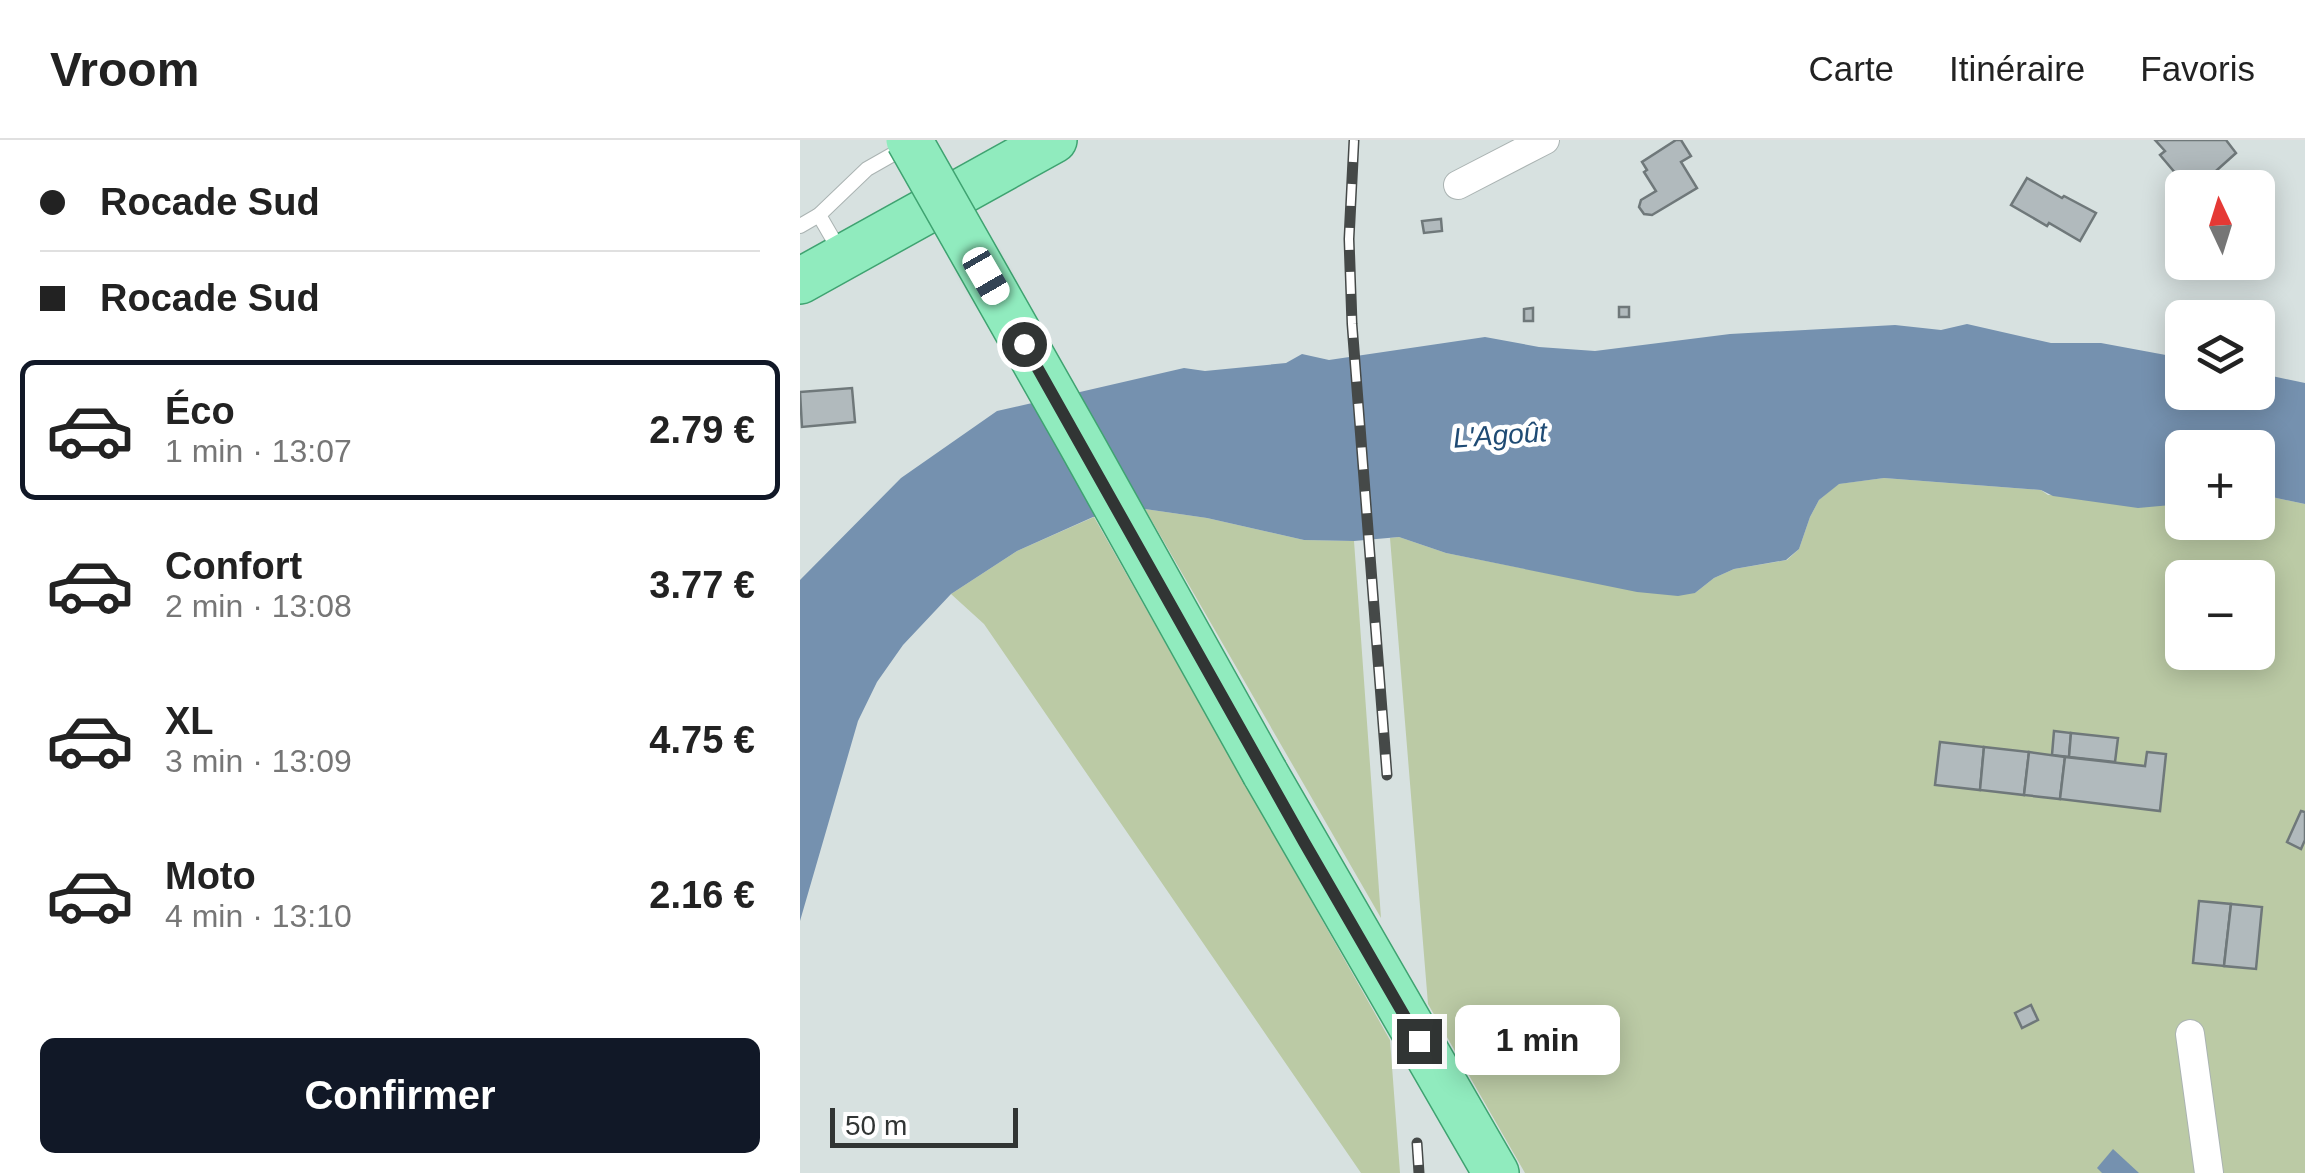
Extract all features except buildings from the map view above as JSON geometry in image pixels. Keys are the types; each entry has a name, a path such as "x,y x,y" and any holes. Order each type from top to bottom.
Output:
{"main road":[{"path":"908,140 1265,774 1496,1173"},
{"path":"800,281 1054,140"}],"street":[{"path":"1458,185 1545,140"},
{"path":"2190,1034 2209,1173"}],"lane":[{"path":"800,226 819,215 866,169 918,140"},
{"path":"819,215 844,258"}],"green space":[{"path":"1884,478 2041,490 2048,495 2165,492 2165,540 2275,540 2275,498 2305,504 2305,1173 1525,1173 1428,1004 1390,538 1637,591 1695,593 1734,569 1787,560 1799,549 1819,500 1838,484"},
{"path":"1145,509 1207,518 1304,540 1354,541 1381,918"},
{"path":"1094,517 1390,1040 1400,1173 1361,1173 984,624 951,594 1017,551"}],"water":[{"name":"L'Agoût","path":"1967,324 2051,343 2101,343 2165,355 2165,410 2275,410 2275,377 2305,383 2305,504 2275,498 2275,430 2165,430 2165,506 2138,508 2053,496 2041,490 1884,478 1839,484 1819,500 1799,549 1786,560 1734,569 1695,593 1678,596 1637,592 1446,553 1399,537 1304,540 1207,518 1145,509 1093,517 1017,551 951,594 903,645 877,682 858,721 800,921 800,580 901,478 997,411 1184,368 1205,371 1286,363 1302,354 1329,360 1485,337 1539,347 1595,351 1730,334 1895,325 1941,330"},
{"path":"2113,1149 2139,1173 2102,1173 2097,1168"}],"railway":[{"path":"1354,140 1349,239 1352,324 1387,775"},
{"path":"1417,1143 1419,1173"}],"route":[{"path":"1024,344 1419,1041"}]}
